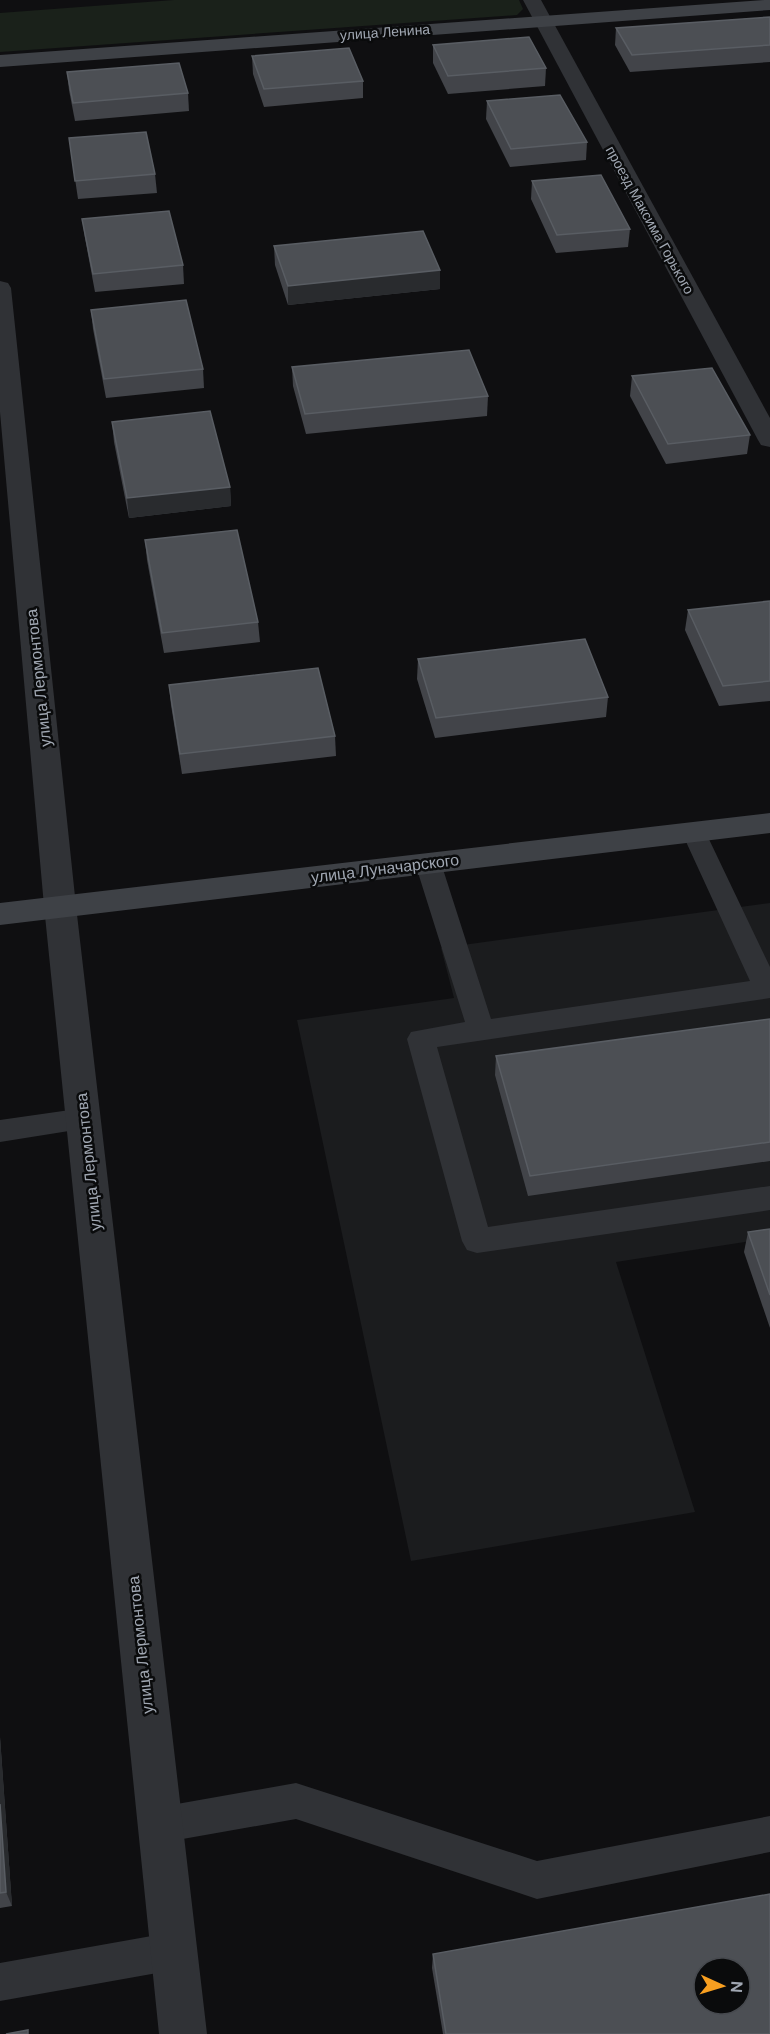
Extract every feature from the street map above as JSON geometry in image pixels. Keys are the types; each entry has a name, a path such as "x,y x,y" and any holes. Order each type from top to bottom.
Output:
{"street":[{"name":"проезд Максима Горького","path":"532,0 541,21 770,440"},
{"name":"улица Ленина","path":"0,61 770,4"},
{"name":"улица Лермонтова","path":"0,288 60,906 183,2034"},
{"name":"улица Луначарского","path":"0,914 770,823"}],"lane":[{"path":"694,833 768,988 421,1039 477,1241 770,1198"},
{"path":"428,863 481,1031"},
{"path":"0,1131 84,1119"},
{"path":"160,1825 296,1801 537,1880 770,1834"},
{"path":"0,1982 174,1951"}],"shaded area":[{"path":"174,0 519,0 523,9 517,15 0,52 0,13"},
{"path":"770,903 770,1238 616,1262 695,1512 411,1561 297,1020 454,998 441,948"}],"building":[{"path":"770,17 770,45 632,55 616,28"},
{"path":"529,37 546,68 448,76 433,45"},
{"path":"349,48 363,81 264,89 252,56"},
{"path":"179,63 188,93 73,103 67,72"},
{"path":"560,95 587,142 511,149 487,101"},
{"path":"146,132 155,174 75,181 69,138"},
{"path":"601,175 630,229 557,235 532,181"},
{"path":"169,211 183,265 93,274 82,219"},
{"path":"423,231 440,270 288,286 274,246"},
{"path":"186,300 203,369 104,379 91,310"},
{"path":"469,350 488,396 305,414 292,367"},
{"path":"712,368 750,435 668,444 632,376"},
{"path":"210,411 230,487 127,498 112,422"},
{"path":"237,530 258,622 162,633 145,540"},
{"path":"770,601 770,681 723,686 688,610"},
{"path":"585,639 608,697 436,718 418,659"},
{"path":"318,668 335,736 180,754 169,685"},
{"path":"770,1019 770,1142 530,1176 496,1056"},
{"path":"770,1229 770,1295 748,1232"},
{"path":"0,1804 6,1892 0,1893"},
{"path":"770,1894 770,2034 446,2034 433,1954"},
{"path":"28,2030 28,2034 6,2034"}]}
